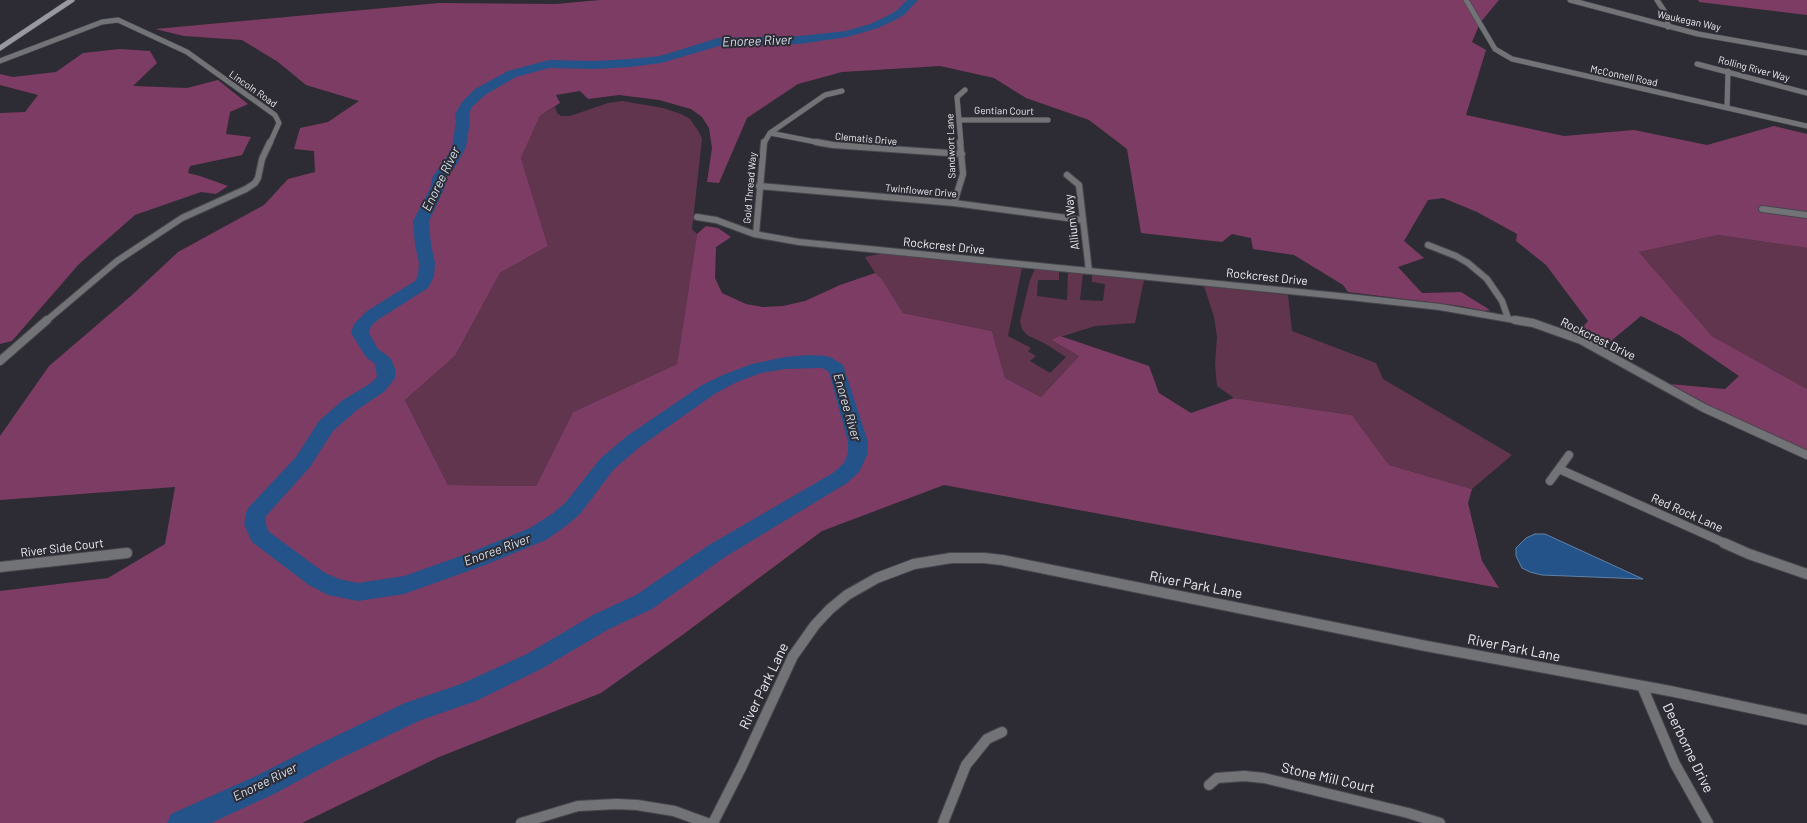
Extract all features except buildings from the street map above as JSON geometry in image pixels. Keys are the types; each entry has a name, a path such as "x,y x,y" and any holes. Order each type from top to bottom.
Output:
{"street":[{"path":"0,48 72,0"},
{"name":"McConnell Road","path":"1466,0 1495,48 1503,55 1512,59 1807,126"},
{"name":"Waukegan Way","path":"1570,0 1668,27 1807,53"},
{"path":"1657,0 1667,15 1668,27"},
{"name":"Lincoln Road","path":"0,61 102,22 118,20 187,52 275,115 280,123 262,159 258,178 255,183 246,189 182,218 123,257 94,279 0,361"},
{"name":"Rolling River Way","path":"1697,64 1807,93"},
{"path":"1727,108 1728,71"},
{"name":"Sandwort Lane","path":"954,203 960,188 963,174 957,97 965,90"},
{"path":"770,132 826,95 842,91"},
{"name":"Gentian Court","path":"959,120 1048,120"},
{"name":"Clematis Drive","path":"770,132 833,145 962,154"},
{"name":"Gold Thread Way","path":"756,234 758,186 764,141 770,132"},
{"name":"Allium Way","path":"1067,174 1079,185 1089,271"},
{"name":"Twinflower Drive","path":"758,186 954,203 1031,212 1082,220"},
{"path":"1762,209 1807,216"},
{"name":"Rockcrest Drive","path":"697,217 716,220 756,234 806,243 1349,297 1440,307 1508,318 1544,326 1582,340 1704,408 1807,455"},
{"path":"1428,245 1462,260 1487,279 1502,301 1508,318"},
{"path":"1550,481 1569,455"},
{"name":"Red Rock Lane","path":"1559,469 1750,554 1807,574"},
{"name":"River Side Court","path":"0,567 127,552"},
{"name":"River Park Lane","path":"713,823 742,766 790,661 815,625 830,609 847,595 877,578 914,564 937,560 964,558 1002,560 1426,646 1642,686 1807,720"},
{"name":"Deerborne Drive","path":"1642,686 1675,764 1708,823"},
{"path":"943,823 966,765 987,739 1002,732"},
{"name":"Stone Mill Court","path":"1209,785 1218,778 1244,776 1264,778 1408,813 1440,823"},
{"path":"521,823 557,811 578,806 616,804 637,805 674,811 707,823"}],"shaded area":[{"path":"600,0 1499,0 1480,23 1472,42 1486,50 1466,115 1564,136 1634,130 1707,145 1774,126 1807,134 1807,248 1718,235 1639,252 1712,336 1807,389 1807,451 1735,419 1669,384 1725,389 1739,376 1679,335 1641,316 1605,346 1578,332 1588,321 1546,265 1516,241 1517,234 1477,212 1443,198 1428,200 1404,241 1424,258 1398,267 1422,293 1461,292 1490,310 1484,311 1461,306 1348,292 1343,285 1294,255 1253,249 1251,238 1232,234 1222,242 1141,233 1127,149 1089,120 1026,98 994,78 940,66 842,72 798,84 747,118 719,183 707,182 712,148 709,128 702,117 691,109 659,100 619,95 588,99 580,91 556,95 560,103 540,116 521,158 548,246 500,273 455,356 405,400 448,485 536,486 573,412 677,364 697,234 706,226 718,228 731,237 716,247 715,278 722,293 746,304 763,307 783,306 805,301 840,285 875,273 882,279 903,313 992,331 1005,378 1041,397 1079,356 1051,340 1060,336 1149,366 1159,393 1191,413 1234,398 1352,415 1389,465 1472,489 1468,503 1482,561 1499,588 944,485 822,531 681,636 601,693 439,757 302,823 0,823 0,591 108,578 165,544 175,487 0,500 0,436 49,366 132,295 178,252 264,205 288,179 315,172 314,151 294,149 300,128 328,122 359,101 306,85 278,62 242,40 184,36 155,29 439,3 556,4"},
{"path":"1698,0 1807,0 1807,15 1699,2"},
{"path":"120,49 150,51 157,63 133,86 187,88 218,80 248,104 230,112 226,134 251,137 242,155 190,166 188,173 228,186 216,194 201,192 135,215 79,264 12,341 0,344 0,113 25,112 38,95 0,85 0,74 13,77 56,72 83,53"},
{"path":"622,101 663,108 681,114 690,119 702,139 692,229 697,234 677,364 573,412 536,486 448,485 405,400 455,356 500,273 548,246 521,158 540,116 555,107 557,113 561,116 570,116 608,103"},
{"path":"1718,235 1807,248 1807,389 1712,336 1639,252"},
{"path":"884,253 1022,268 1008,336 1031,348 1028,351 1036,356 1030,361 1050,373 1066,357 1044,343 1027,335 1022,329 1020,321 1030,280 1035,269 1059,271 1059,280 1038,280 1037,296 1067,300 1068,272 1083,273 1080,300 1103,301 1105,284 1092,282 1092,273 1144,280 1135,323 1095,326 1051,340 1079,356 1041,397 1005,378 992,331 903,313 882,279 875,273 865,257"},
{"path":"1204,286 1288,295 1292,331 1376,363 1383,379 1512,455 1472,489 1389,465 1352,415 1234,398 1217,386 1215,364 1217,337 1214,317"}],"water":[{"path":"1535,534 1545,534 1643,579 1542,575 1530,572 1522,568 1516,556 1516,548 1526,538"}],"waterway":[{"name":"Enoree River","path":"181,823 265,785 328,752 414,711 467,693 535,661 601,622 644,602 717,551 840,478 852,467 858,453 858,442 837,369 826,362 808,361 785,363 758,368 731,378 709,389 634,441 607,464 573,508 559,520 538,534 477,559 404,585 358,592 336,588 317,579 260,536 255,524 256,513 303,462 326,426 350,405 378,387 386,378 386,369 383,361 372,353 360,333 363,324 373,315 422,284 426,276 427,263 423,245 421,221 437,189 440,176 450,164 459,147 463,121 462,114 467,105 480,92 512,74 549,64 595,65 630,63 661,59 718,42 800,40 847,34 874,26 891,18 900,13 913,0"}]}
